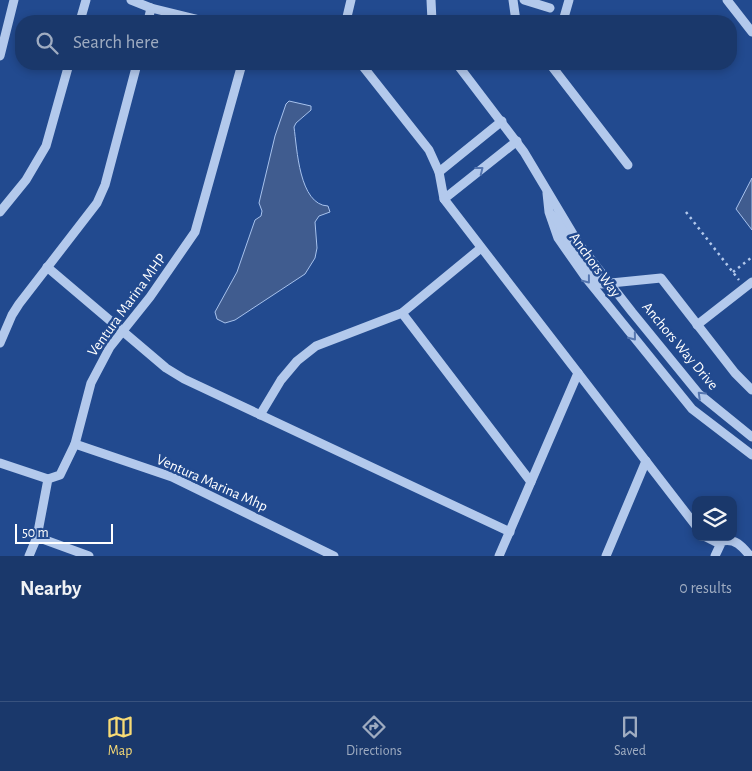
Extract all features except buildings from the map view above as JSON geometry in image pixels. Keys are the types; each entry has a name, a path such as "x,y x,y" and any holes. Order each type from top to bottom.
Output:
{"street":[{"path":"0,56 14,0"},
{"path":"82,15 86,0"},
{"path":"131,0 152,8 180,15"},
{"path":"347,15 351,0"},
{"path":"431,0 432,15"},
{"path":"513,0 515,15"},
{"path":"524,0 550,8"},
{"path":"565,15 569,0"},
{"path":"727,0 752,32"},
{"path":"150,15 152,8"},
{"path":"0,212 26,180 46,146 67,70"},
{"path":"0,343 12,315 97,203 106,185 135,70"},
{"name":"Ventura Marina MHP","path":"48,479 60,475 75,444 91,384 110,347 150,297 195,232 240,70"},
{"path":"366,70 430,150 439,172 444,199 692,521"},
{"name":"Anchors Way","path":"462,70 517,142 546,190 548,212 558,238 570,258 692,409 752,455"},
{"path":"555,70 628,166"},
{"path":"439,172 502,121"},
{"path":"444,199 517,142"},
{"name":"Anchors Way Drive","path":"546,190 578,244 699,394 752,437"},
{"path":"548,212 557,220 571,246 601,284 661,278 735,373 752,390"},
{"path":"260,415 281,380 297,360 316,346 402,313 481,248"},
{"name":"Ventura Marina Mhp","path":"47,267 166,368 178,375 510,532"},
{"path":"697,325 749,285"},
{"path":"402,313 531,482"},
{"path":"499,556 578,373"},
{"name":"Ventura Marina Mhp","path":"75,444 172,477 334,556"},
{"path":"606,556 646,461"},
{"path":"0,463 48,479 37,537 29,556"},
{"path":"37,537 89,556"},
{"path":"714,541 722,541"},
{"path":"715,556 722,541"},
{"path":"734,541 740,544 750,556"}],"path":[{"path":"686,212 733,272 749,285"},
{"path":"733,272 752,258"}],"water":[{"path":"289,101 311,106 311,110 294,127 298,161 305,186 311,196 318,203 328,206 330,212 319,216 315,222 317,248 315,258 305,274 235,320 225,323 217,319 215,312 237,272 255,220 261,216 262,211 259,203 275,136 286,104"},
{"path":"752,178 752,230 736,209"}]}
